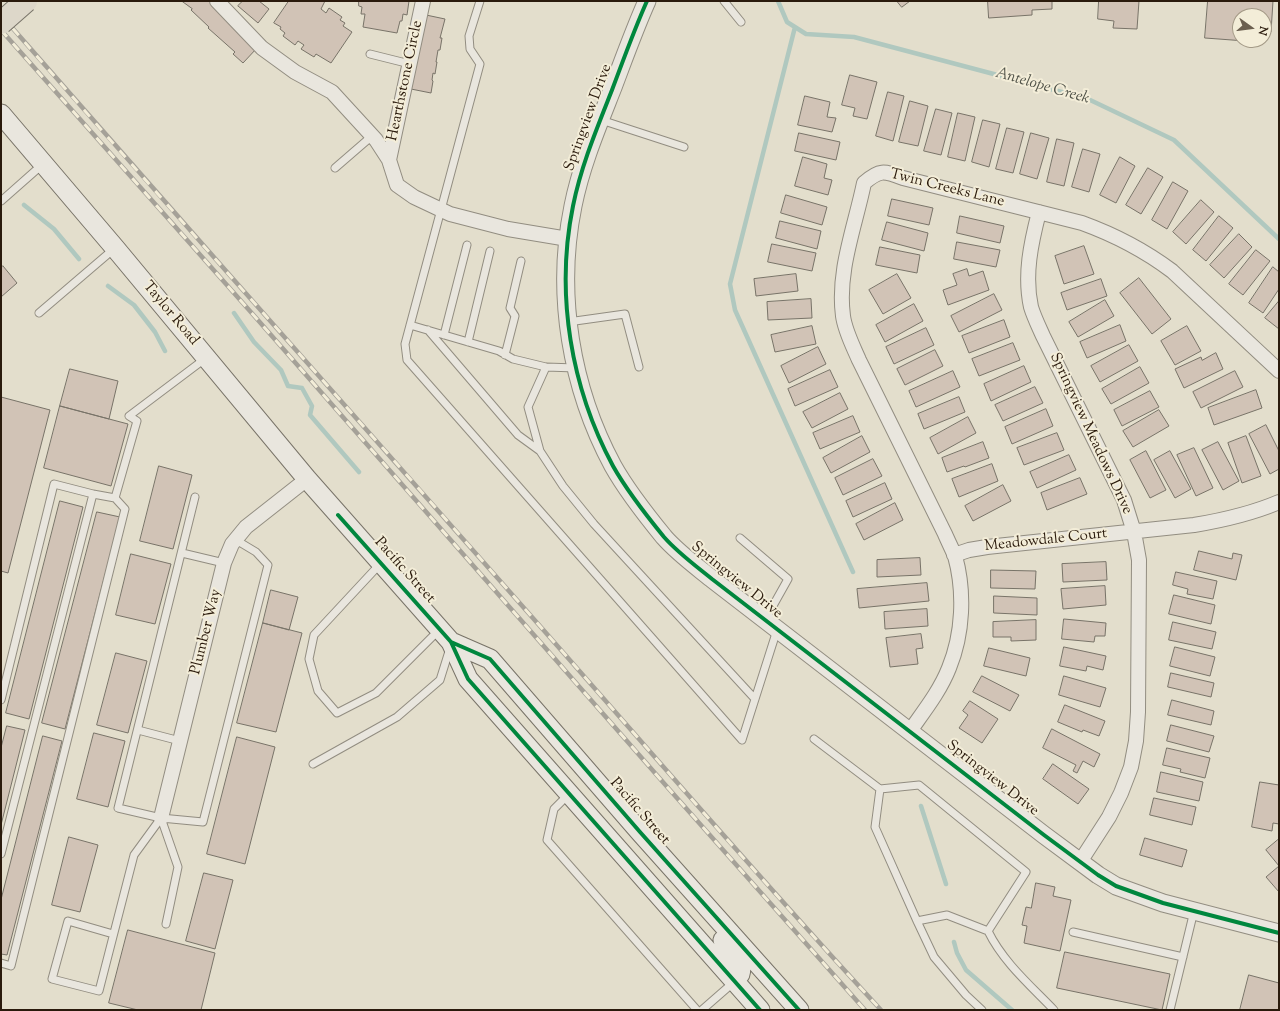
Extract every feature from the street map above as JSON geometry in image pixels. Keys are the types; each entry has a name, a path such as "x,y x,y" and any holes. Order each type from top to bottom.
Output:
{"highway":[{"path":"1,23 26,1"}],"main road":[{"name":"Taylor Road","path":"1,114 115,248 306,479 338,515"},
{"name":"Pacific Street","path":"338,515 446,636 468,679 760,1010"},
{"name":"Pacific Street","path":"446,636 490,659 640,832 715,914 799,1010"},
{"path":"551,729 550,744 572,774 569,794 592,795 628,833 640,832"},
{"path":"715,914 717,932 738,960 740,973 735,982"}],"street":[{"name":"Hearthstone Circle","path":"217,1 262,48 295,72 332,92 372,136 389,160 397,185 414,197 450,214 508,229 568,238"},
{"name":"Hearthstone Circle","path":"389,160 423,1"},
{"name":"Springview Drive","path":"647,1 579,180 568,238 565,271 568,322 576,368 598,436 614,468 665,538 688,559 771,625 1098,875 1116,886 1163,903 1279,933"},
{"name":"Twin Creeks Lane","path":"910,731 937,691 949,669 956,647 960,624 960,580 954,556 945,534 859,360 843,317 842,291 846,262 864,183 874,174 886,172 903,178 1082,223 1107,232 1130,243 1154,258 1188,286 1279,371"},
{"name":"Springview Meadows Drive","path":"1039,212 1029,259 1028,282 1031,308 1043,336 1124,500 1134,532 1139,560 1138,712 1136,741 1131,767 1121,793 1109,817 1080,862"},
{"name":"Plumber Way","path":"161,818 224,563 232,544 246,527 306,479"},
{"name":"Meadowdale Court","path":"954,556 969,550 987,547 1134,532 1220,521 1243,515 1279,502"}],"lane":[{"path":"480,1 469,36 470,49 480,64 405,344 407,360 742,740 755,699 771,625 788,579 740,538"},
{"path":"724,1 742,22"},
{"path":"370,54 410,64"},
{"path":"601,120 684,147"},
{"path":"335,168 372,136"},
{"path":"1,201 43,163"},
{"path":"444,335 467,246"},
{"path":"39,313 115,248"},
{"path":"468,342 490,251"},
{"path":"505,355 515,316 510,308 521,261"},
{"path":"568,322 625,314 639,367"},
{"path":"410,325 499,351 513,359 546,367 576,368"},
{"path":"428,330 518,435 540,452 563,486 594,524 755,699"},
{"path":"115,498 137,421 129,416 206,358"},
{"path":"540,452 528,407 546,367"},
{"path":"1,700 54,484 115,498 125,509 11,966 1,963"},
{"path":"1,854 93,494"},
{"path":"196,497 118,808 161,818 203,822 268,565 256,552 236,540"},
{"path":"182,553 224,563"},
{"path":"381,563 314,635 309,659 318,692 337,713 376,693 446,636"},
{"path":"313,764 397,717 440,680 446,636"},
{"path":"138,730 180,741"},
{"path":"814,739 880,789 919,785 1026,872 988,931"},
{"path":"880,789 876,827 917,921 934,957 966,995 982,1010"},
{"path":"569,794 554,809 547,840 697,1010"},
{"path":"161,818 178,867 166,924"},
{"path":"113,934 68,921 52,979 98,991 134,855 161,818"},
{"path":"1170,1010 1194,911"},
{"path":"917,921 947,915 988,931 994,943 1016,970 1054,1010"},
{"path":"1073,932 1183,956"},
{"path":"702,1010 735,982"}],"building":[{"path":"182,1 211,1 257,48 243,63 233,54 235,52 208,28 209,27 191,10 192,9"},
{"path":"243,1 259,1 269,9 258,23 238,6"},
{"path":"289,1 325,1 321,9 326,13 329,8 342,17 340,20 345,23 343,26 352,32 331,63 316,54 314,57 301,49 304,45 298,41 295,45 283,36 285,33 280,29 281,27 274,23"},
{"path":"359,1 409,1 407,15 403,14 397,33 363,27 365,14 361,14 362,7 359,6"},
{"path":"897,1 910,1 902,7"},
{"path":"988,1 1052,1 1052,9 1032,10 1032,15 989,18"},
{"path":"1099,1 1139,1 1137,29 1113,28 1114,21 1098,19"},
{"path":"1208,1 1273,1 1272,16 1272,8 1232,8 1232,40 1205,38"},
{"path":"426,15 445,19 440,38 442,38 440,50 438,50 435,74 433,73 431,93 411,89"},
{"path":"850,75 877,82 867,119 853,116 855,108 842,105"},
{"path":"888,92 904,96 893,141 876,136"},
{"path":"805,96 830,102 827,117 836,118 832,132 798,125"},
{"path":"910,101 928,106 918,146 899,142"},
{"path":"936,109 952,113 941,155 924,151"},
{"path":"958,113 975,117 965,161 948,157"},
{"path":"983,120 1000,124 989,167 972,162"},
{"path":"1007,128 1024,132 1013,173 996,169"},
{"path":"799,133 840,142 836,160 795,151"},
{"path":"1031,133 1049,138 1037,179 1020,174"},
{"path":"1057,139 1074,143 1064,186 1047,182"},
{"path":"1083,149 1100,154 1089,192 1072,187"},
{"path":"803,157 827,164 824,178 832,180 828,195 795,186"},
{"path":"1120,157 1135,166 1116,203 1100,195"},
{"path":"1148,168 1163,177 1141,214 1126,205"},
{"path":"1173,182 1188,191 1167,229 1152,220"},
{"path":"786,195 827,207 822,225 781,213"},
{"path":"892,199 933,208 929,225 888,216"},
{"path":"1201,200 1214,212 1186,244 1173,232"},
{"path":"960,216 1004,226 1000,243 957,233"},
{"path":"1219,216 1233,228 1206,261 1193,250"},
{"path":"780,221 821,231 817,249 776,238"},
{"path":"887,222 928,233 924,251 882,240"},
{"path":"1239,234 1252,247 1224,278 1210,265"},
{"path":"957,242 1000,250 996,267 954,259"},
{"path":"772,244 816,253 812,271 768,262"},
{"path":"1084,246 1094,274 1064,284 1055,256"},
{"path":"880,247 920,255 917,273 876,265"},
{"path":"1256,250 1270,261 1243,295 1229,284"},
{"path":"3,266 17,283 1,297 1,268"},
{"path":"1273,267 1279,272 1279,289 1263,313 1249,303"},
{"path":"967,269 969,276 983,271 989,290 948,305 943,290 957,285 953,274"},
{"path":"796,274 798,291 756,296 754,279"},
{"path":"897,274 911,298 883,314 869,290"},
{"path":"1139,278 1171,319 1152,334 1120,293"},
{"path":"1101,279 1107,296 1067,310 1061,293"},
{"path":"994,294 1002,310 959,332 951,316"},
{"path":"811,299 812,318 768,320 767,302"},
{"path":"1105,300 1114,316 1078,337 1069,322"},
{"path":"1279,301 1279,329 1265,318"},
{"path":"914,304 923,321 885,342 876,325"},
{"path":"1004,320 1010,337 969,353 962,336"},
{"path":"1120,325 1126,341 1087,358 1080,342"},
{"path":"812,326 816,344 775,352 771,335"},
{"path":"1187,326 1201,351 1175,365 1161,341"},
{"path":"926,328 934,345 894,364 886,347"},
{"path":"1013,343 1020,360 979,376 972,359"},
{"path":"1129,345 1138,361 1100,382 1091,366"},
{"path":"818,347 826,364 789,383 781,366"},
{"path":"935,350 943,366 905,385 897,369"},
{"path":"1216,353 1223,369 1184,388 1175,369 1201,357 1202,360"},
{"path":"1024,366 1031,382 991,401 984,384"},
{"path":"1140,367 1149,383 1111,404 1102,389"},
{"path":"70,369 118,381 109,419 60,406"},
{"path":"830,370 838,387 795,406 788,389"},
{"path":"953,371 960,387 916,407 909,391"},
{"path":"1235,371 1243,387 1201,408 1193,392"},
{"path":"1035,387 1043,403 1003,421 995,405"},
{"path":"1256,390 1262,408 1214,425 1208,408"},
{"path":"1150,391 1159,407 1122,426 1114,410"},
{"path":"840,393 848,409 812,428 803,412"},
{"path":"1,397 50,410 8,573 1,571"},
{"path":"959,397 965,412 924,429 918,414"},
{"path":"60,406 128,424 111,486 44,468"},
{"path":"1046,409 1053,426 1012,444 1005,427"},
{"path":"1159,410 1169,426 1133,447 1123,431"},
{"path":"853,416 860,432 820,449 813,433"},
{"path":"968,417 976,433 938,454 930,438"},
{"path":"1266,425 1279,451 1279,469 1270,474 1249,434"},
{"path":"1057,433 1064,450 1024,465 1017,448"},
{"path":"862,436 870,452 831,473 823,458"},
{"path":"1246,436 1261,476 1242,483 1228,443"},
{"path":"983,442 989,458 947,472 942,458"},
{"path":"1218,442 1239,481 1223,490 1202,450"},
{"path":"1194,448 1213,488 1196,496 1177,455"},
{"path":"1146,451 1166,490 1150,498 1130,460"},
{"path":"1170,451 1191,489 1175,498 1154,460"},
{"path":"1069,455 1076,470 1037,488 1030,472"},
{"path":"873,459 882,476 843,495 835,478"},
{"path":"992,464 998,481 959,497 952,479"},
{"path":"159,466 192,475 173,549 140,541"},
{"path":"1080,478 1087,494 1047,510 1041,493"},
{"path":"885,483 892,499 853,517 846,501"},
{"path":"1003,485 1011,501 973,521 965,506"},
{"path":"60,501 83,507 29,719 6,713"},
{"path":"895,503 903,520 864,540 856,524"},
{"path":"97,512 120,517 65,729 42,723"},
{"path":"1199,551 1232,559 1233,553 1242,555 1236,580 1194,570"},
{"path":"131,554 171,564 155,624 116,615"},
{"path":"920,558 921,575 877,577 877,560"},
{"path":"1106,562 1107,580 1063,582 1062,564"},
{"path":"991,570 1036,571 1035,589 991,588"},
{"path":"1176,572 1217,581 1213,599 1187,594 1188,589 1173,585"},
{"path":"927,583 929,601 859,608 857,589"},
{"path":"1105,586 1106,605 1063,609 1061,589"},
{"path":"271,590 298,597 289,630 263,623"},
{"path":"1174,595 1215,605 1211,624 1169,614"},
{"path":"994,596 1037,598 1037,615 994,613"},
{"path":"927,609 928,626 885,629 884,612"},
{"path":"1064,619 1106,623 1105,636 1095,636 1094,642 1062,639"},
{"path":"1036,620 1036,640 1011,641 1011,637 993,637 993,622"},
{"path":"1173,622 1216,632 1212,649 1169,640"},
{"path":"263,623 302,633 276,732 237,723"},
{"path":"921,634 923,648 916,649 918,664 890,667 886,638"},
{"path":"1064,647 1106,656 1103,670 1087,666 1086,671 1060,666"},
{"path":"1175,647 1215,657 1210,676 1170,666"},
{"path":"989,648 1030,658 1026,676 984,666"},
{"path":"116,653 147,661 128,733 97,725"},
{"path":"1171,673 1214,683 1211,697 1168,687"},
{"path":"982,676 1019,695 1010,711 973,692"},
{"path":"1064,676 1106,688 1100,707 1059,695"},
{"path":"1172,700 1214,711 1211,725 1168,715"},
{"path":"970,701 998,719 982,743 959,728 968,715 963,711"},
{"path":"1065,705 1105,721 1099,736 1083,730 1082,732 1058,722"},
{"path":"1171,725 1214,736 1209,752 1167,741"},
{"path":"7,726 25,730 1,825 1,748"},
{"path":"1052,729 1100,754 1094,767 1083,761 1077,773 1073,771 1076,765 1043,748"},
{"path":"94,733 125,741 108,807 77,799"},
{"path":"43,736 62,741 7,955 1,954 1,900"},
{"path":"237,737 275,747 245,864 207,854"},
{"path":"1167,748 1210,758 1205,778 1180,772 1181,769 1163,765"},
{"path":"1053,764 1089,789 1078,804 1043,779"},
{"path":"1161,772 1203,782 1199,801 1157,792"},
{"path":"1260,782 1279,785 1279,824 1273,823 1272,831 1252,827"},
{"path":"1154,798 1196,807 1192,825 1150,815"},
{"path":"69,837 98,845 80,912 52,905"},
{"path":"1145,838 1187,850 1182,867 1140,855"},
{"path":"1279,839 1279,866 1266,850"},
{"path":"1279,866 1279,892 1266,877"},
{"path":"204,873 233,880 215,949 186,941"},
{"path":"1036,883 1055,887 1053,896 1071,900 1060,951 1024,943 1027,926 1022,925 1026,907 1031,908"},
{"path":"128,930 215,953 201,1010 138,1010 109,1003"},
{"path":"1065,952 1170,974 1162,1010 1057,988"},
{"path":"1249,975 1279,983 1279,1010 1240,1010"}],"waterway":[{"name":"Antelope Creek","path":"778,1 787,22 806,34 854,37 1088,99 1174,140 1279,239"},
{"path":"795,27 730,284 735,310 853,572"},
{"path":"24,205 54,229 79,259"},
{"path":"108,286 134,305 155,332 165,351"},
{"path":"234,313 254,342 281,370 288,386 302,388 312,406 310,415 359,472"},
{"path":"921,806 946,884"},
{"path":"954,942 957,953 966,970 1012,1010"}],"railway":[{"path":"1,15 740,854 881,1010"},
{"path":"1,30 865,1010"}],"cycle path":[{"path":"647,1 595,133 580,176 573,206 568,239 566,273 570,340 577,373 586,405 598,436 624,485 664,537 687,559 1044,835 1098,875 1116,886 1163,903 1279,933"},
{"path":"338,515 451,642 468,679 760,1010"},
{"path":"451,642 490,659 640,832 799,1010"}]}
